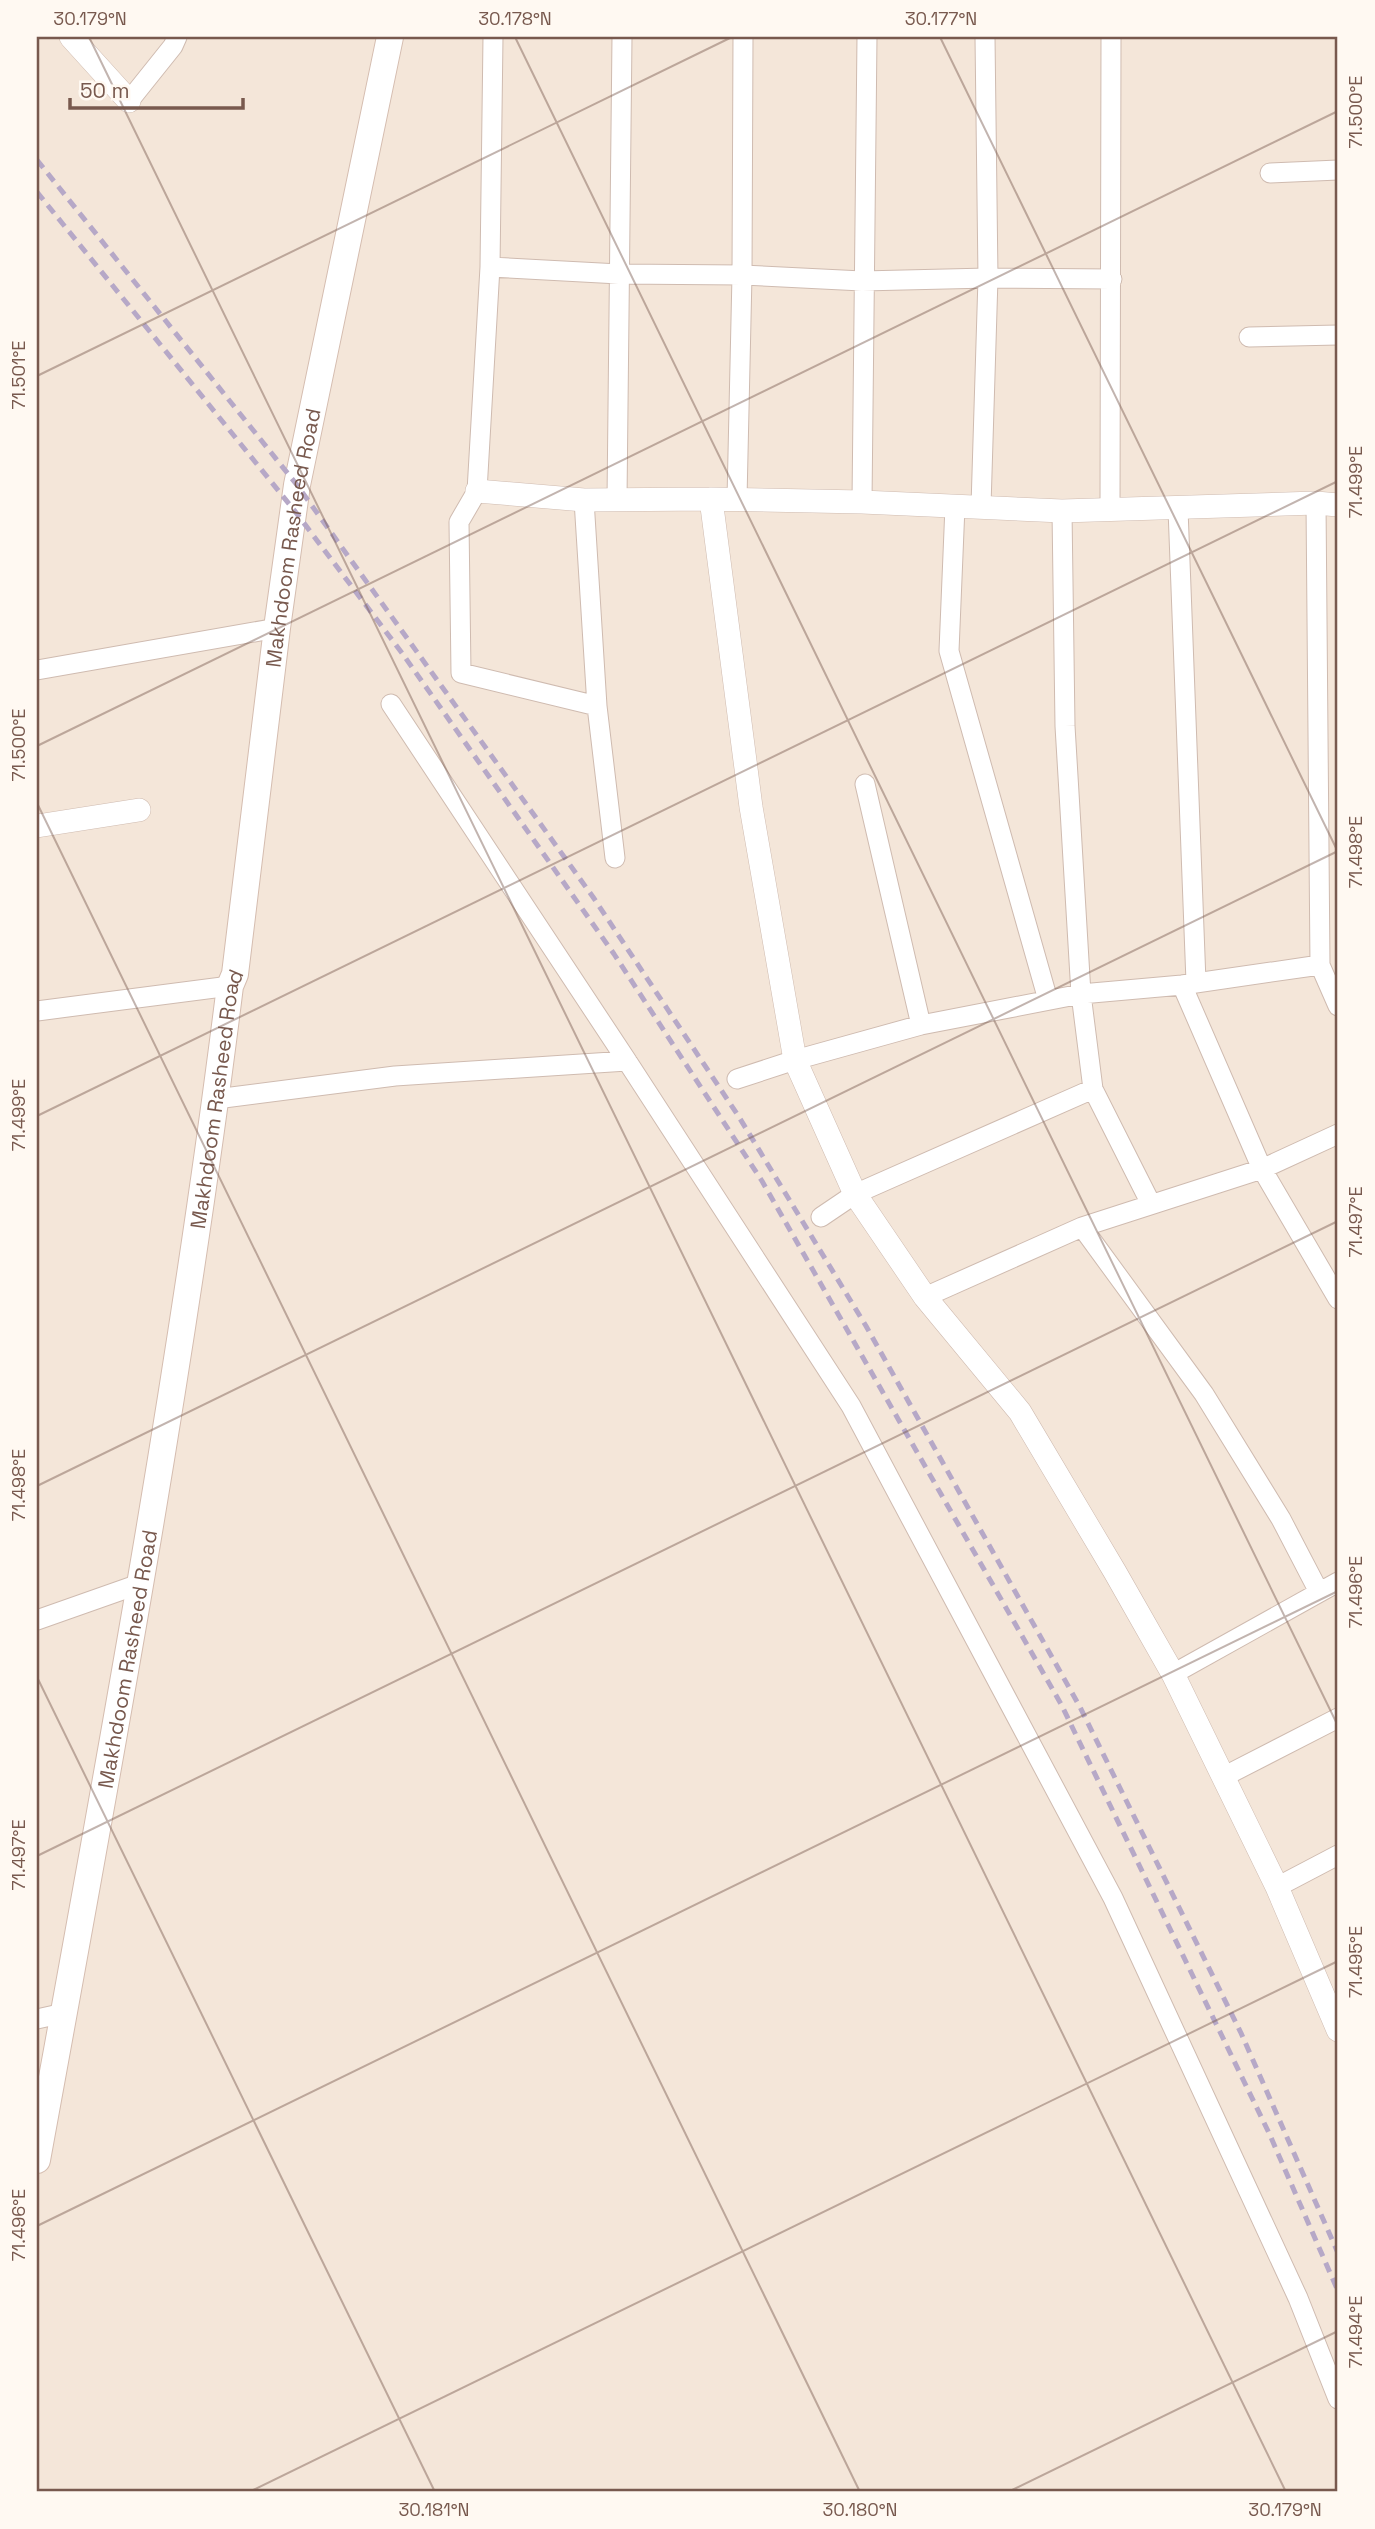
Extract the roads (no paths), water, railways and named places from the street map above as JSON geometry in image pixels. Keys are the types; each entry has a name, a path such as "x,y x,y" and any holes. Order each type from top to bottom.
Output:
{"main road":[{"name":"Makhdoom Rasheed Road","path":"37,2160 142,1583 216,1099 230,986 235,974 297,485 390,37"}],"street":[{"path":"71,37 130,101 173,46 177,37"},
{"path":"493,37 489,267 477,491 459,522 461,673 597,706"},
{"path":"617,500 622,37"},
{"path":"737,499 743,37"},
{"path":"862,502 867,37"},
{"path":"981,506 988,278 985,37"},
{"path":"1110,510 1111,37"},
{"path":"1270,173 1338,170"},
{"path":"489,267 619,274 742,275 863,281 1112,279"},
{"path":"1249,337 1338,335"},
{"path":"477,491 584,500 737,499 1062,511 1327,504 1320,965 1338,1006"},
{"path":"711,499 751,807 795,1060 855,1194 925,1297 1020,1412 1173,1674 1277,1887 1338,2030"},
{"path":"584,500 597,706 615,858"},
{"path":"955,506 948,651 1048,1000"},
{"path":"1178,509 1189,983 1262,1169 1338,1299"},
{"path":"1062,511 1065,726 1081,994 1093,1089 1151,1204"},
{"path":"37,670 277,628"},
{"path":"391,704 851,1406 1113,1898 1298,2298 1338,2399"},
{"path":"865,784 921,1025"},
{"path":"37,826 139,810"},
{"path":"737,1079 921,1025 1048,1000 1320,965"},
{"path":"37,1011 230,986"},
{"path":"216,1099 395,1076 627,1061"},
{"path":"821,1217 855,1194 1093,1089"},
{"path":"925,1297 1082,1227 1262,1169 1338,1134"},
{"path":"1082,1227 1204,1394 1281,1519 1319,1592"},
{"path":"1173,1674 1338,1582"},
{"path":"37,1619 142,1583"},
{"path":"1223,1777 1338,1718"},
{"path":"1277,1887 1338,1855"},
{"path":"37,2019 64,2013"}],"railway":[{"path":"37,160 297,485 593,897 739,1117 866,1326 1080,1707 1241,2033 1338,2253"},
{"path":"37,192 294,510 402,653 614,954 762,1181 1061,1704 1269,2133 1338,2291"}]}
